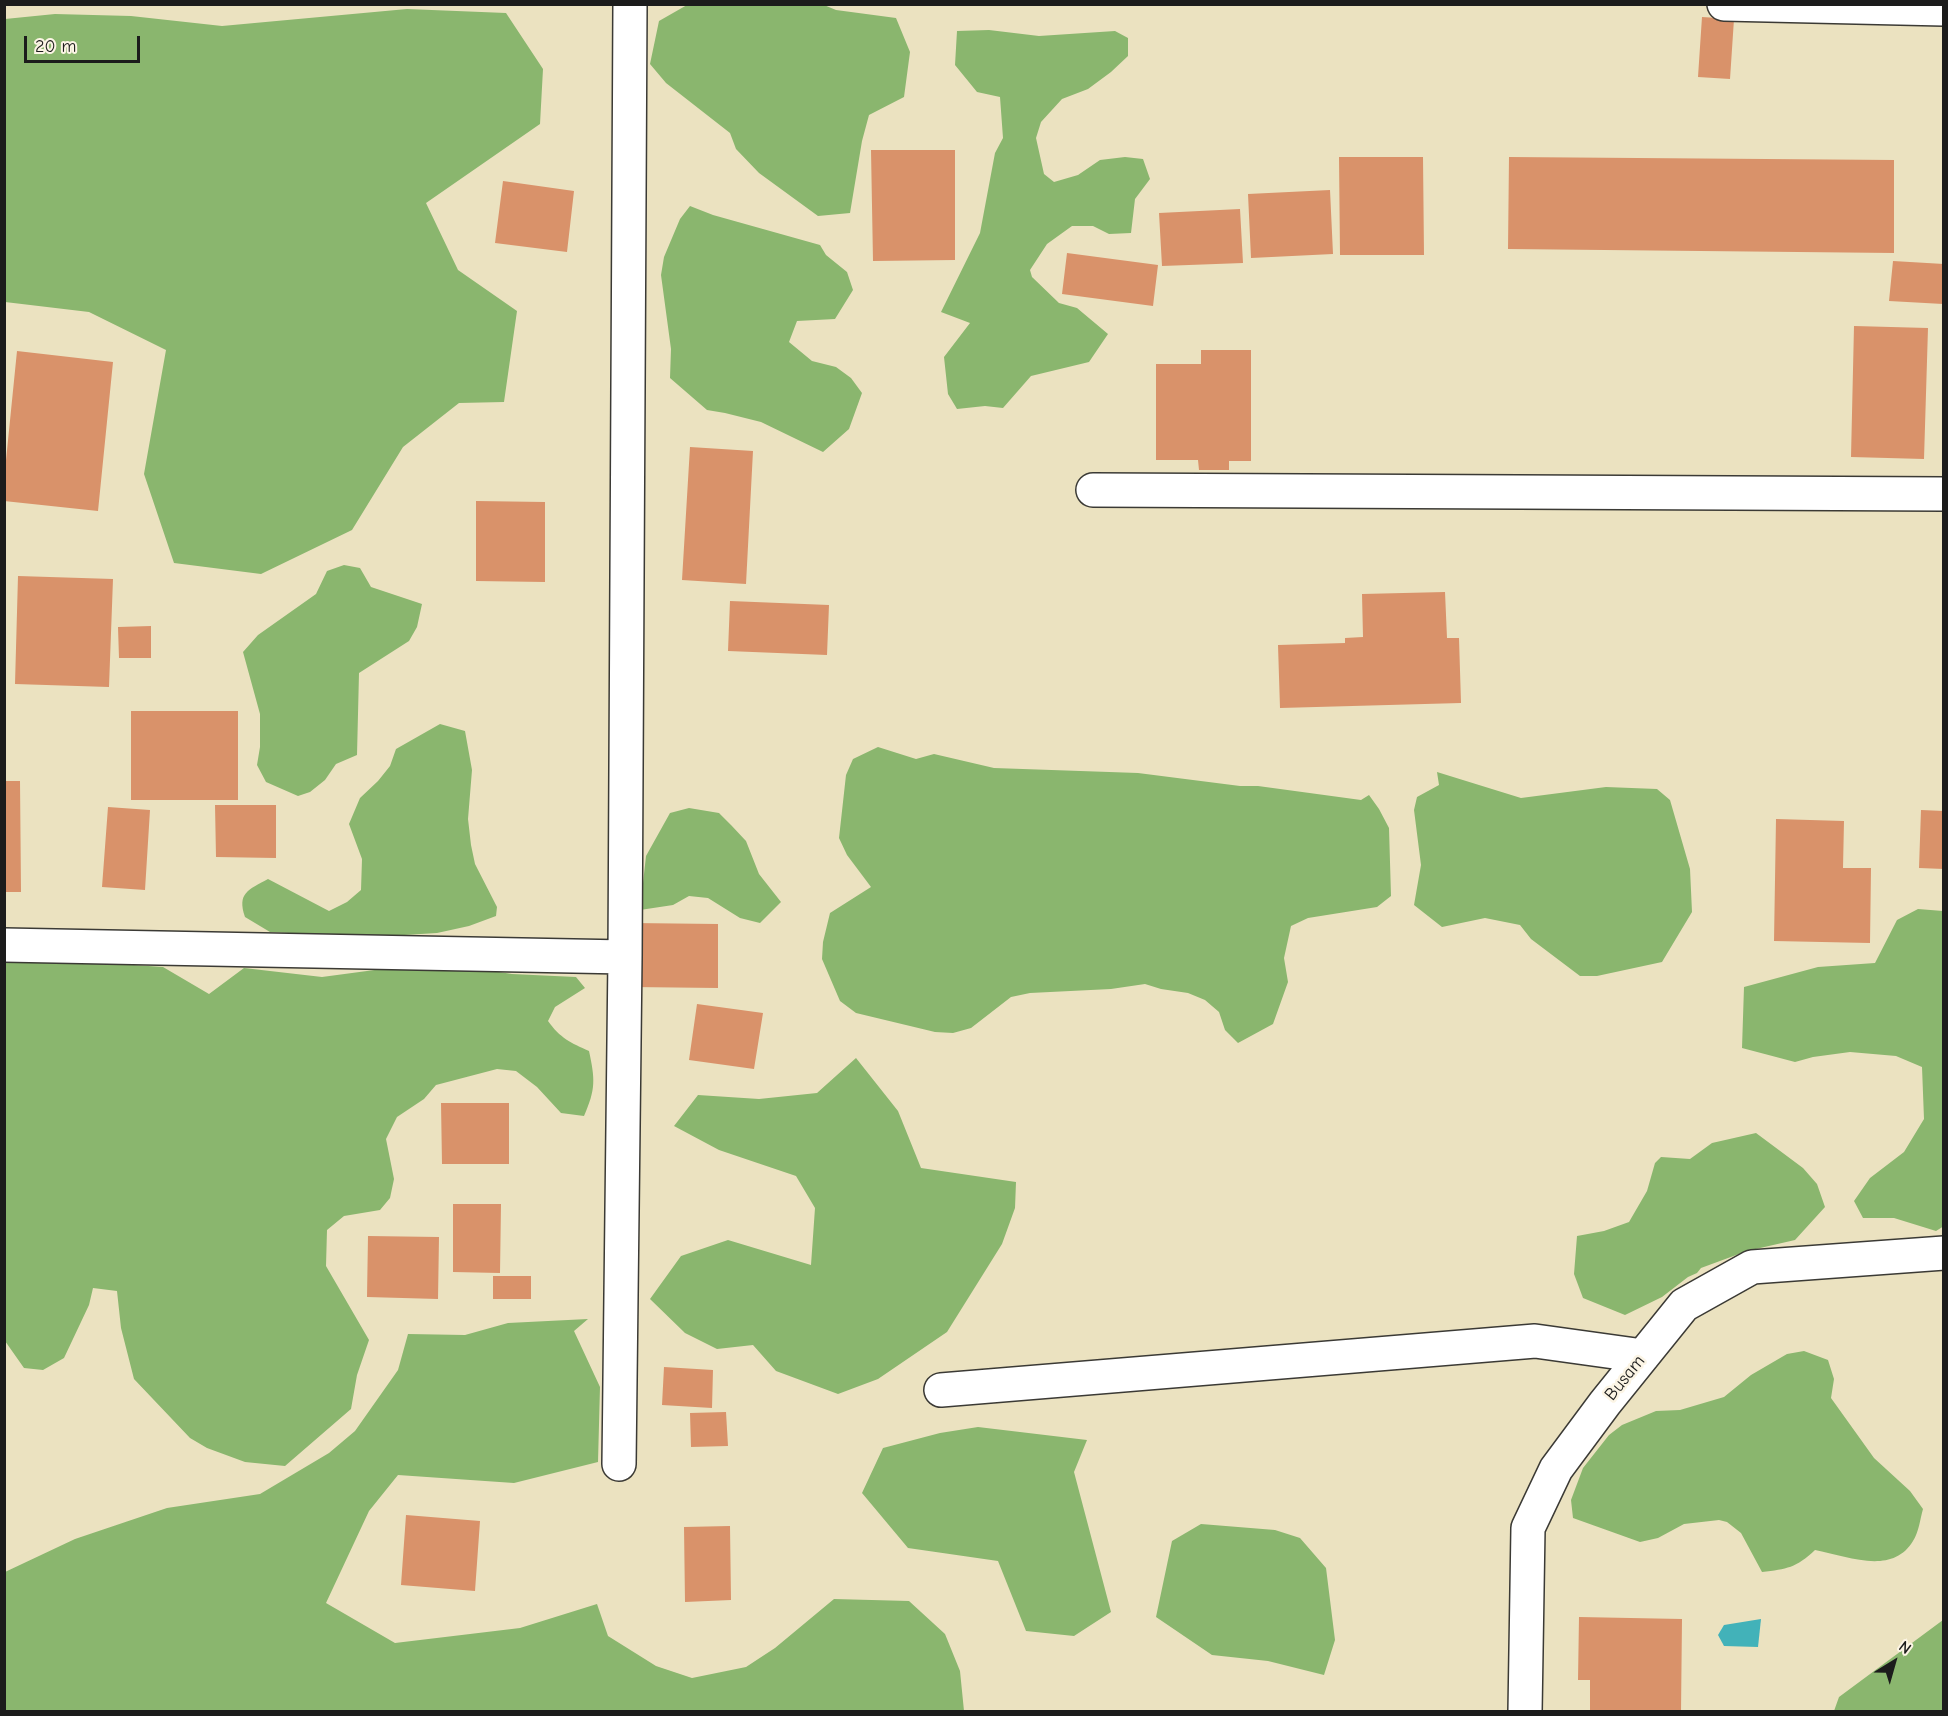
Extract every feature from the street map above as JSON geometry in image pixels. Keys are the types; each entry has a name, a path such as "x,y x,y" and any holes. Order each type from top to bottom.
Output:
{"street":[{"path":"619,1464 625,957 630,4"},
{"path":"1724,4 1944,9"},
{"path":"1094,490 1944,495"},
{"path":"4,945 625,957"},
{"name":"Busam","path":"1525,1712 1528,1528 1556,1469 1683,1305 1752,1267 1944,1252"},
{"path":"941,1390 1535,1341 1643,1356"}],"green space":[{"path":"687,5 824,5 836,10 896,18 910,52 904,97 869,115 862,141 850,213 818,216 759,173 736,149 730,133 666,83 650,64 659,21"},
{"path":"407,9 506,13 543,69 540,124 426,203 458,270 517,311 504,402 459,403 403,447 352,530 261,574 174,563 144,474 166,350 89,312 5,302 5,19 55,14 131,16 222,26"},
{"path":"989,30 1039,36 1115,31 1128,38 1128,56 1088,89 1062,99 1041,122 1036,138 1044,174 1054,182 1078,175 1100,160 1125,157 1143,159 1150,179 1135,199 1131,233 1109,234 1093,226 1072,226 1047,244 1030,270 1032,277 1059,303 1077,308 1108,334 1089,362 1031,376 1003,408 985,406 957,409 948,394 944,357 970,323 941,312 980,233 995,153 1003,138 1000,97 977,92 955,65 957,31"},
{"path":"690,206 713,215 820,245 826,255 847,272 853,290 835,319 797,321 789,342 812,361 836,367 851,378 862,393 849,429 823,452 761,422 707,410 670,378 671,349 661,275 664,257 680,219"},
{"path":"344,565 360,568 371,587 422,604 417,627 409,641 359,673 357,755 336,764 325,780 310,792 298,796 266,782 257,765 260,747 260,714 243,652 258,635 316,594 327,571"},
{"path":"440,724 465,731 472,770 468,819 471,845 475,864 497,907 496,916 469,926 437,933 372,937 270,932 245,917 243,897 255,886 268,879 329,911 347,902 361,890 362,859 349,824 360,798 390,766 396,749"},
{"path":"878,747 916,759 934,754 994,768 1138,773 1361,800 1369,795 1389,828 1391,896 1377,907 1308,918 1291,926 1284,958 1288,982 1273,1024 1238,1043 1225,1030 1219,1012 1205,1000 1188,993 1145,984 1111,989 1030,993 1011,997 971,1028 953,1033 935,1032 856,1013 840,1001 822,959 823,942 830,913 871,887 847,855 839,838 846,775 853,759"},
{"path":"1437,772 1521,798 1606,787 1657,789 1670,800 1690,869 1692,912 1662,962 1597,976 1580,976 1531,939 1520,925 1485,918 1442,927 1414,905 1421,865 1414,810 1417,797 1439,785"},
{"path":"689,808 719,813 746,841 759,874 781,902 760,923 740,918 708,898 689,896 673,905 640,910 646,856 670,813"},
{"path":"1918,909 1943,911 1944,1226 1936,1231 1894,1218 1863,1218 1854,1201 1870,1178 1904,1152 1924,1119 1922,1067 1896,1056 1850,1052 1795,1062 1742,1048 1744,987 1818,967 1875,963 1897,920"},
{"path":"4,956 163,967 209,994 244,968 322,977 397,967 473,968 512,974 576,977 585,988 555,1007 548,1021 566,1039 589,1051 593,1077 591,1098 584,1116 561,1113 537,1087 516,1071 497,1069 436,1085 424,1099 397,1117 386,1139 394,1179 390,1198 380,1210 344,1216 327,1230 326,1266 369,1340 357,1375 351,1409 285,1466 245,1462 207,1448 190,1438 134,1379 121,1328 117,1291 93,1288 89,1305 64,1358 43,1370 24,1368 5,1341"},
{"path":"856,1058 898,1111 921,1168 1016,1182 1015,1208 1002,1244 947,1332 878,1379 838,1394 776,1371 753,1345 717,1349 685,1333 650,1299 681,1256 728,1240 811,1265 815,1208 796,1176 719,1150 674,1126 698,1095 759,1099 817,1093"},
{"path":"1756,1133 1803,1168 1817,1184 1825,1207 1795,1240 1747,1251 1701,1268 1662,1297 1625,1315 1583,1298 1574,1274 1577,1236 1604,1231 1629,1222 1647,1191 1655,1163 1661,1157 1690,1159 1712,1143"},
{"path":"588,1319 574,1331 600,1387 598,1462 514,1483 398,1475 369,1511 326,1603 395,1643 520,1628 597,1604 608,1636 656,1666 692,1678 746,1667 775,1648 834,1599 909,1601 945,1634 960,1671 964,1711 5,1711 5,1572 75,1539 167,1508 260,1494 329,1453 355,1431 398,1370 408,1334 465,1335 508,1323"},
{"path":"1804,1351 1828,1360 1834,1379 1831,1398 1874,1458 1910,1491 1923,1509 1915,1537 1904,1552 1881,1561 1868,1561 1815,1550 1791,1567 1762,1572 1741,1533 1727,1522 1719,1520 1684,1524 1658,1538 1640,1542 1573,1518 1571,1500 1583,1468 1609,1435 1622,1425 1656,1411 1680,1410 1724,1397 1751,1375 1787,1354"},
{"path":"978,1427 1087,1440 1074,1472 1111,1612 1074,1636 1026,1631 998,1561 908,1548 862,1493 883,1448 940,1433"},
{"path":"1201,1524 1275,1530 1300,1538 1326,1568 1335,1640 1324,1675 1268,1661 1212,1655 1156,1617 1172,1541"},
{"path":"1943,1620 1943,1711 1834,1711 1839,1697"}],"water":[{"path":"1761,1619 1758,1647 1724,1646 1718,1635 1724,1625"}],"building":[{"path":"1702,17 1734,19 1730,79 1698,77"},
{"path":"871,150 955,150 955,260 873,261"},
{"path":"1339,157 1423,157 1424,255 1340,255"},
{"path":"1509,157 1894,160 1894,253 1508,249"},
{"path":"503,181 574,191 567,252 495,243"},
{"path":"1330,190 1333,254 1251,258 1248,194"},
{"path":"1240,209 1243,263 1162,266 1159,213"},
{"path":"1067,253 1158,265 1153,306 1062,294"},
{"path":"1893,261 1944,264 1943,304 1889,301"},
{"path":"1854,326 1928,328 1924,459 1851,457"},
{"path":"1201,350 1251,350 1251,461 1229,461 1229,470 1199,470 1198,460 1156,460 1156,364 1201,364"},
{"path":"17,351 113,362 98,511 4,501 4,480"},
{"path":"690,447 753,451 746,584 682,580"},
{"path":"476,501 545,502 545,582 476,581"},
{"path":"18,576 113,579 109,687 15,684"},
{"path":"1445,592 1447,638 1459,638 1461,703 1280,708 1278,645 1345,643 1345,638 1363,637 1362,594"},
{"path":"730,601 829,605 827,655 728,651"},
{"path":"151,626 151,658 119,658 118,627"},
{"path":"131,711 238,711 238,800 131,800"},
{"path":"4,781 20,781 21,892 4,892"},
{"path":"215,805 276,805 276,858 216,857"},
{"path":"108,807 150,810 145,890 102,887"},
{"path":"1921,810 1944,811 1944,869 1919,868"},
{"path":"1776,819 1844,821 1843,868 1871,868 1870,943 1774,941"},
{"path":"632,923 718,924 718,988 632,987"},
{"path":"697,1004 763,1013 754,1069 689,1060"},
{"path":"441,1103 509,1103 509,1164 442,1164"},
{"path":"453,1204 501,1204 500,1273 453,1272"},
{"path":"368,1236 439,1237 438,1299 367,1297"},
{"path":"493,1276 531,1276 531,1299 493,1299"},
{"path":"664,1367 713,1370 712,1408 662,1405"},
{"path":"726,1412 728,1446 691,1447 690,1413"},
{"path":"406,1515 480,1521 475,1591 401,1585"},
{"path":"730,1526 731,1600 685,1602 684,1527"},
{"path":"1579,1617 1682,1619 1681,1712 1590,1712 1590,1680 1578,1680"}]}
